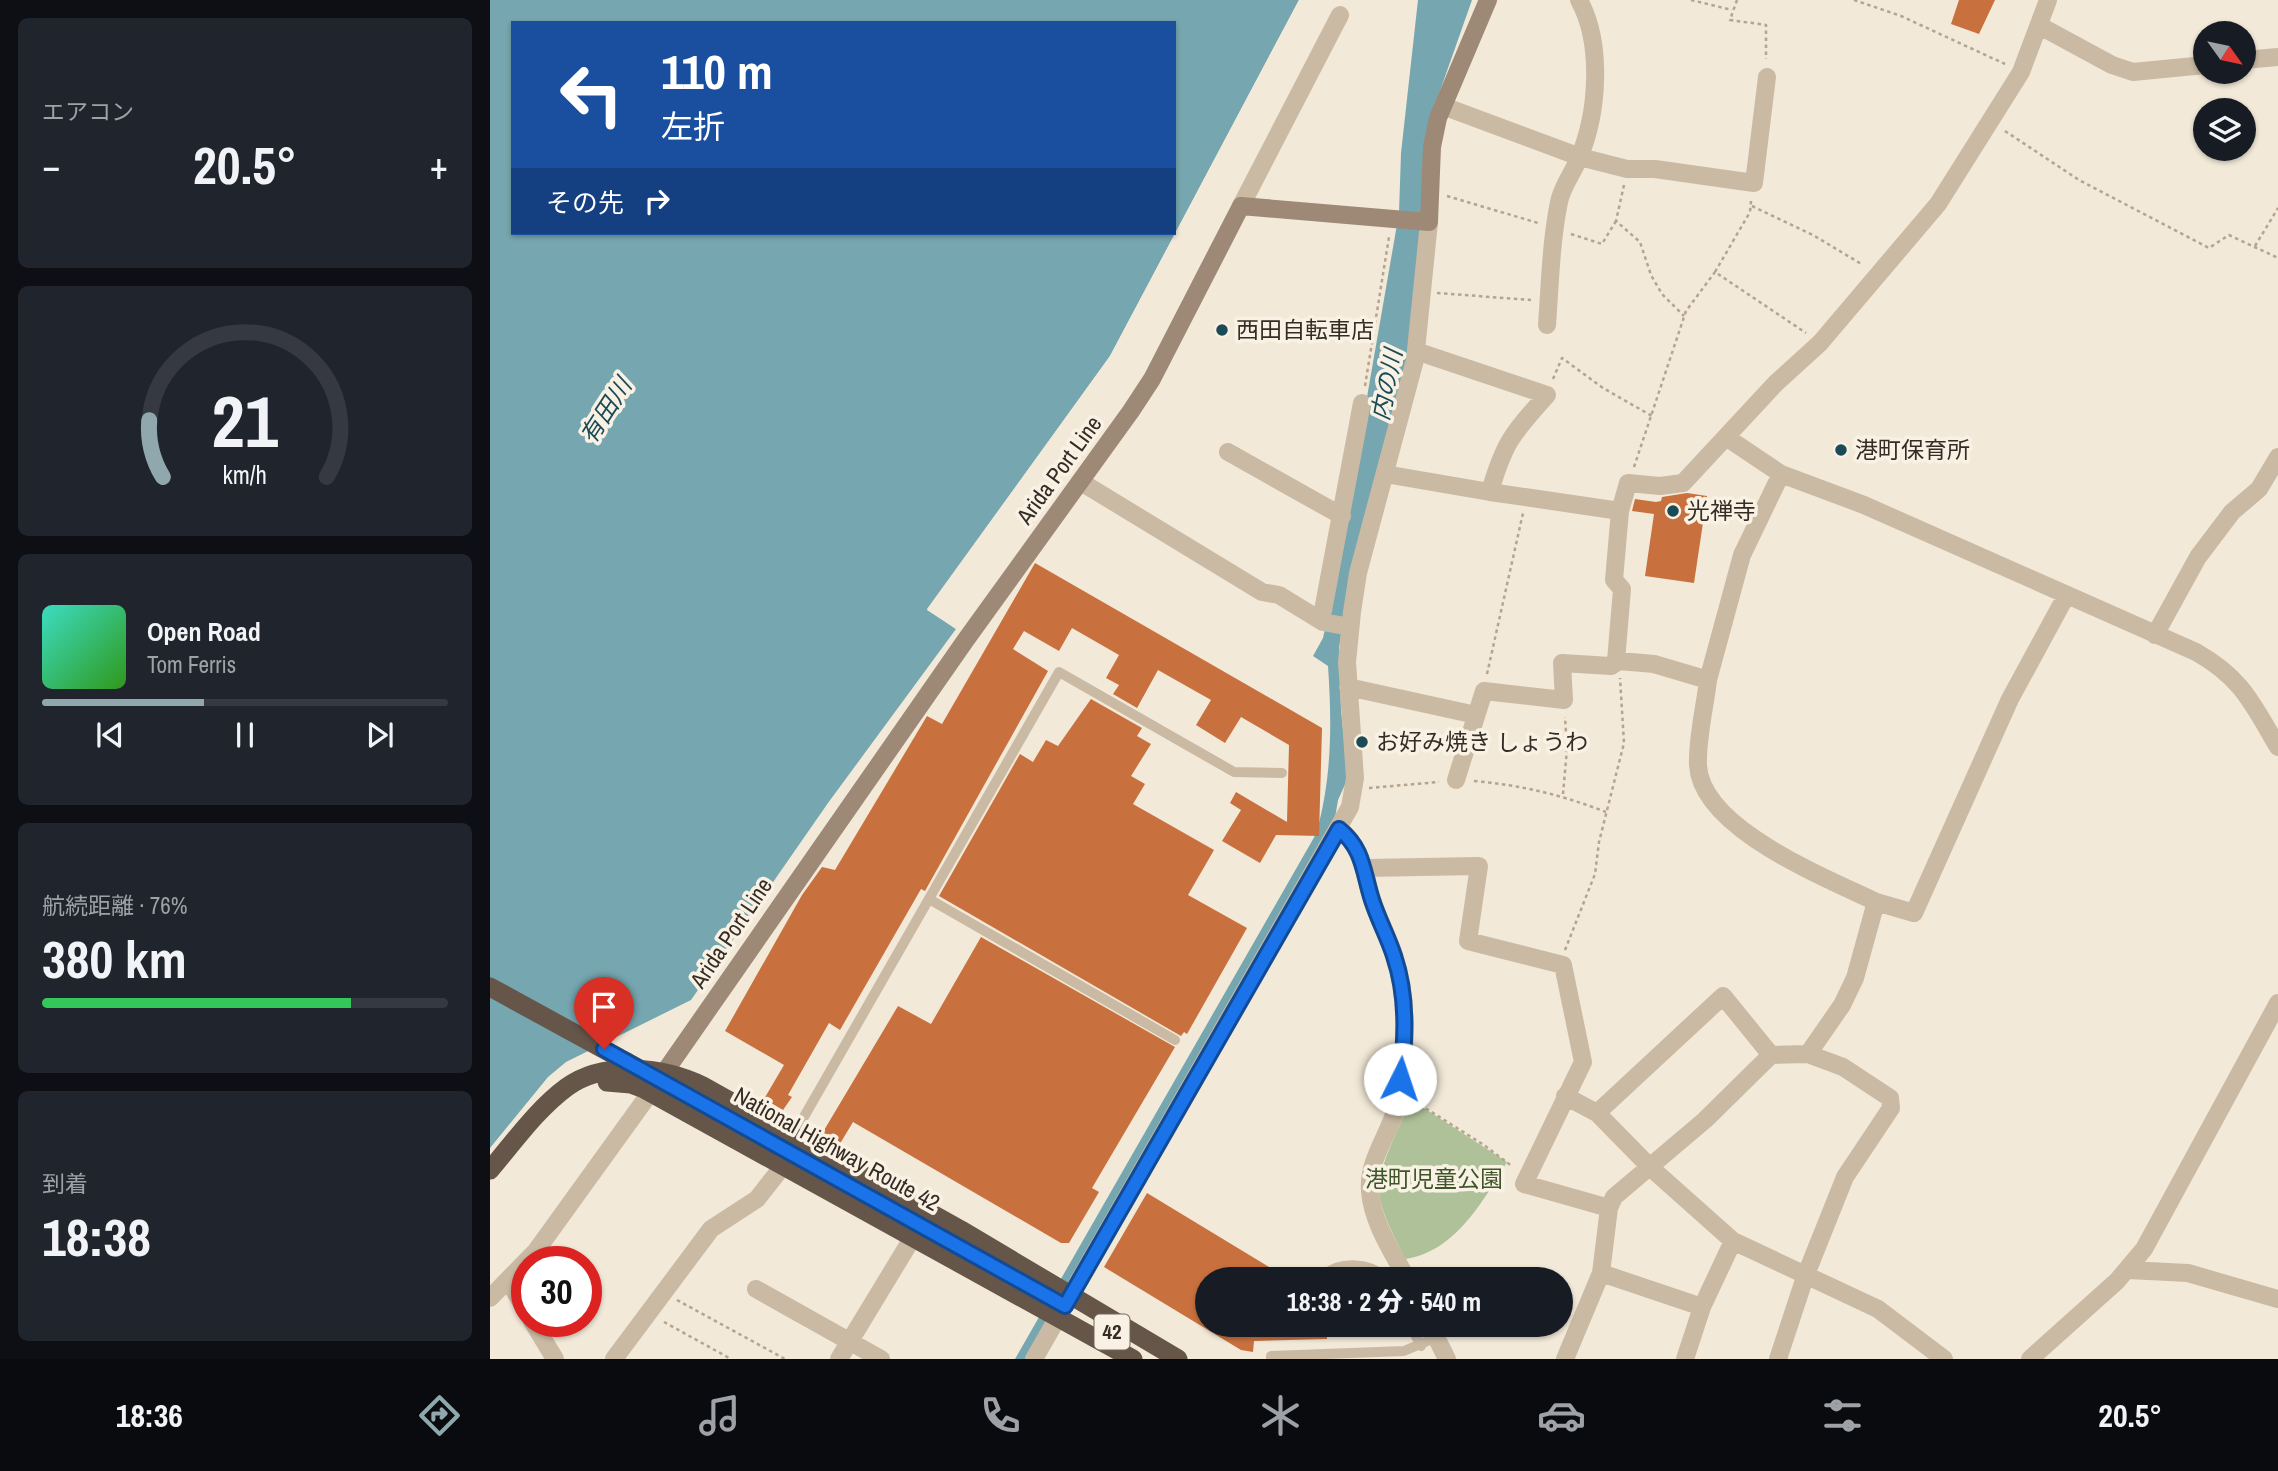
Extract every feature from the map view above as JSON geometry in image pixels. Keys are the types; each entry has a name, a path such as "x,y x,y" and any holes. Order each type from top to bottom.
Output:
{"highway":[{"name":"National Highway Route 42","path":"490,987 879,1200 1158,1359"},
{"path":"490,1170 567,1087 599,1073 633,1070 666,1073 703,1086 793,1136 1065,1306 1133,1359"},
{"path":"548,1105 577,1090 607,1082 631,1084 913,1237 1178,1359"}],"main road":[{"path":"1241,206 1393,221 1425,221 1431,191 1432,147 1443,106 1488,0"},
{"name":"Arida Port Line","path":"650,1093 949,663 1081,482 1152,379 1241,206"}],"street":[{"path":"1547,325 1560,198 1580,157 1591,113 1593,78 1588,27 1579,0"},
{"path":"1618,661 1622,589 1614,580 1620,511 1628,483 1660,486 1683,484 1776,383 1820,342 1938,204 2021,72 2049,0"},
{"path":"1241,206 1340,15"},
{"path":"2040,26 2112,65 2133,72 2193,66"},
{"path":"2256,60 2278,57"},
{"path":"1443,106 1580,157 1627,169 1668,171 1754,183 1767,77"},
{"path":"1034,1359 1339,829 1354,789 1348,687 1348,627 1358,573 1416,351 1423,292 1425,221"},
{"path":"1416,351 1547,395 1512,433 1501,454 1490,492"},
{"path":"1322,622 1362,403"},
{"path":"1726,437 1781,474 1876,510 2196,652 2230,673 2242,687 2278,747"},
{"path":"1228,452 1342,516"},
{"path":"2155,635 2198,557 2232,512 2259,489 2278,457"},
{"path":"1385,474 1620,511"},
{"path":"1781,474 1742,555 1727,602 1708,680 1698,766 1702,781 1716,805 1757,840 1876,902 1914,913 2010,699 2066,596"},
{"path":"1081,482 1262,592 1279,595 1322,622 1348,627"},
{"path":"1456,780 1484,691 1564,700 1562,663 1611,666 1618,661 1654,664 1708,680"},
{"path":"1348,687 1476,715"},
{"path":"1339,829 1357,849 1365,868 1372,900 1391,946 1401,982 1403,1013 1399,1097 1391,1124 1372,1165 1370,1193 1382,1229 1401,1267"},
{"path":"1365,868 1479,866 1468,942 1563,965 1583,1062 1524,1184 1609,1208"},
{"path":"1808,1054 1842,1005 1856,978 1876,902"},
{"path":"1597,1113 1723,996 1771,1055"},
{"path":"2031,1359 2128,1270 2152,1236 2278,1003"},
{"path":"1565,1359 1601,1273 1609,1208 1614,1197 1705,1120 1771,1055 1808,1054 1852,1073 1890,1098 1891,1108 1845,1177 1805,1277 1779,1359"},
{"path":"490,1298 548,1236 650,1093"},
{"path":"1565,1096 1597,1113 1651,1167 1733,1241 1878,1309 1944,1359"},
{"path":"614,1359 711,1229 757,1199 780,1164 793,1136"},
{"path":"839,1359 913,1237"},
{"path":"1689,1358 1702,1307 1733,1241"},
{"path":"2128,1270 2189,1273 2278,1298"},
{"path":"1601,1273 1702,1307"},
{"path":"508,1280 511,1285"},
{"path":"756,1289 881,1359"},
{"path":"542,1337 555,1359"},
{"path":"1430,1337 1447,1359"}],"lane":[{"path":"793,1136 1059,672 1234,772 1282,773"},
{"path":"929,899 1175,1040"},
{"path":"1271,1359 1271,1356 1404,1351 1427,1337"}],"path":[{"path":"1691,0 1733,10"},
{"path":"1737,0 1730,20 1766,25 1767,77"},
{"path":"1854,0 1901,16 2021,72"},
{"path":"1990,121 2079,180 2209,248 2229,235 2278,258"},
{"path":"1431,191 1602,244 1616,221 1627,169"},
{"path":"1628,483 1685,316 1715,272 1751,205 1754,183"},
{"path":"1751,205 1813,235 1878,274"},
{"path":"2255,246 2278,208"},
{"path":"1362,403 1393,221"},
{"path":"1616,221 1640,242 1651,275 1662,294 1685,316"},
{"path":"1715,272 1820,342"},
{"path":"1423,292 1499,296 1549,303"},
{"path":"1547,395 1562,358 1603,388 1652,416"},
{"path":"1484,691 1526,497"},
{"path":"1563,965 1570,932 1595,874 1606,812 1624,743 1618,661"},
{"path":"1563,795 1567,749 1564,700"},
{"path":"1354,789 1456,780 1517,785 1563,795 1606,812"},
{"path":"1399,1097 1427,1108 1484,1144 1527,1178"},
{"path":"665,1293 785,1359"},
{"path":"649,1314 731,1359"}],"green space":[{"name":"港町児童公園","path":"1410,1099 1507,1162 1488,1193 1453,1236 1423,1254 1405,1259 1386,1218 1379,1191 1388,1151"}],"water":[{"name":"有田川","path":"490,0 1299,0 1176,232 1176,21 511,21 511,235 1174,235 1110,356 927,609 956,629 828,803 691,1000 566,1062 548,1077 490,1148"},
{"name":"内の川","path":"1418,0 1472,0 1429,122 1416,302 1409,355 1351,569 1339,648 1341,710 1348,778 1338,800 1335,818 1030,1359 1015,1359 1316,834 1328,772 1330,709 1328,666 1313,656 1323,638 1334,587 1399,213 1401,153"}],"pier":[{"path":"1299,0 1302,2 1113,358 932,609 958,626 956,629 927,610 1110,356"}],"building":[{"path":"1959,0 1995,0 1979,34 1951,24"},
{"path":"1687,493 1707,496 1694,583 1645,576 1654,514 1632,511 1635,499 1656,502 1661,501 1662,497"},
{"path":"1035,563 1322,728 1319,836 1276,835 1260,863 1222,841 1241,810 1230,803 1236,792 1287,822 1289,745 1241,717 1225,743 1196,725 1211,700 1158,670 1137,708 1113,694 1119,685 1106,678 1119,655 1072,628 1059,651 1024,631 1013,649 1048,671 925,891 921,889 840,1030 829,1023 788,1095 792,1097 783,1110 764,1099 784,1065 725,1031 802,895 822,867 835,870 927,716 942,724"},
{"path":"1091,699 1142,728 1137,736 1151,744 1131,776 1145,784 1133,804 1214,850 1188,895 1247,928 1187,1034 1184,1032 1181,1036 939,896 1020,754 1033,762 1046,740 1058,746"},
{"path":"981,937 1175,1047 1092,1188 1099,1192 1069,1243 1061,1243 853,1122 838,1147 820,1137 898,1006 931,1024"},
{"path":"1147,1193 1269,1267 1195,1267 1195,1322 1104,1267"},
{"path":"1220,1337 1327,1337 1254,1341 1253,1352 1241,1350"}],"place":[{"name":"西田自転車店","path":"1222,330"},
{"name":"港町保育所","path":"1841,450"},
{"name":"光禅寺","path":"1673,511"},
{"name":"お好み焼き しょうわ","path":"1362,742"}],"route":[{"path":"604,1049 1065,1306 1339,829 1350,838 1362,858 1372,900 1396,959 1403,1013 1400,1079"}]}
